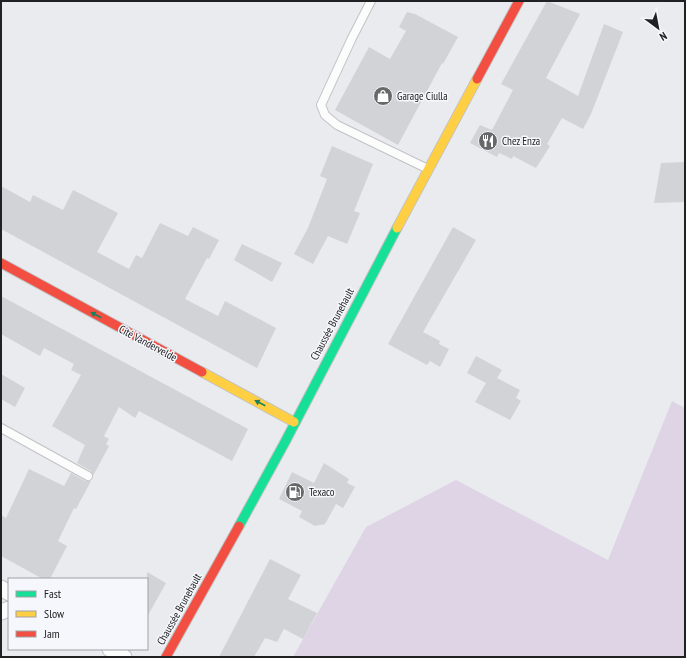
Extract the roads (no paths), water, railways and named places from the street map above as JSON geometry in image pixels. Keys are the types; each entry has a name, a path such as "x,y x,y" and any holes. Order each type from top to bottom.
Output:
{"main road":[{"name":"Chaussée Brunehault","path":"166,657 294,422 519,1"},
{"name":"Cité Vandervelde","path":"1,263 294,422"}],"street":[{"path":"112,650 124,657"}],"lane":[{"path":"371,1 321,105 325,115 337,125 428,169"},
{"path":"1,428 88,476"}],"place":[{"name":"Garage Ciulla","path":"383,96"},
{"name":"Chez Enza","path":"488,141"},
{"name":"Texaco","path":"295,492"}]}
